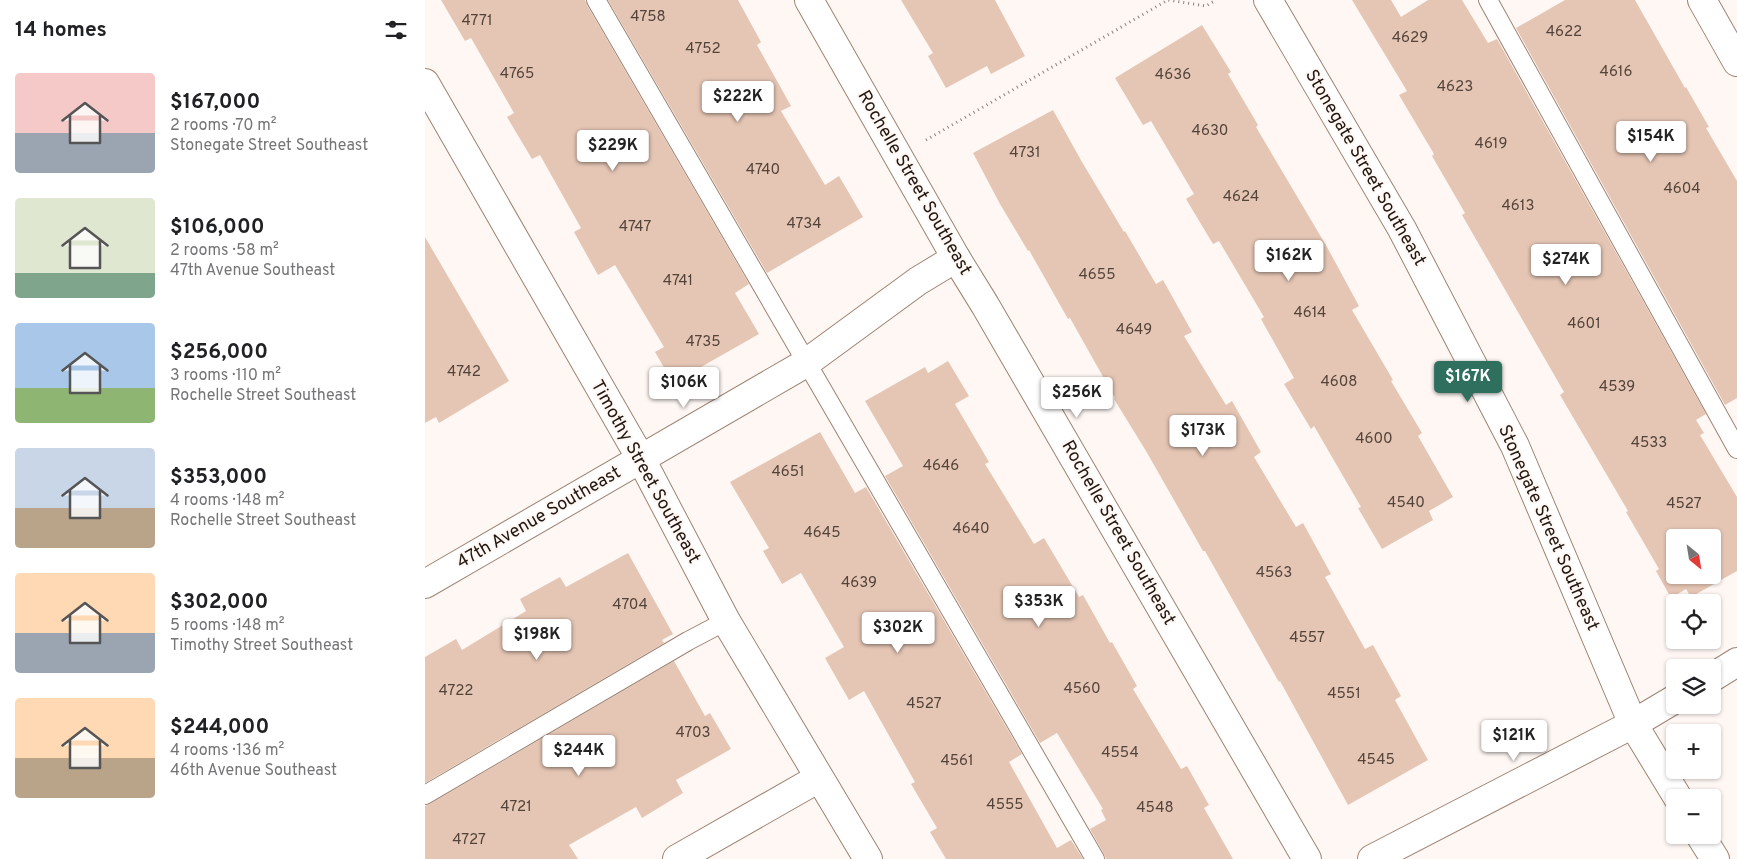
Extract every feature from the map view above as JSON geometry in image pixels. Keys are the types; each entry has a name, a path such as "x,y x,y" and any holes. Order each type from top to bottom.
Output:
{"street":[{"name":"Rochelle Street Southeast","path":"809,0 956,258 990,313 1307,859"},
{"name":"Stonegate Street Southeast","path":"1268,0 1402,229 1510,438 1633,724 1672,789"},
{"path":"1702,0 1737,62"},
{"name":"Timothy Street Southeast","path":"425,83 641,459 726,621 868,859"},
{"name":"47th Avenue Southeast","path":"425,584 806,363 918,281 956,258"},
{"path":"1721,672 1737,662"},
{"path":"1372,859 1633,724 1666,704"},
{"path":"677,859 819,778"},
{"path":"1706,844 1715,859"}],"lane":[{"path":"596,0 1095,859"},
{"path":"1488,0 1737,449"},
{"path":"425,795 688,641 726,621"}],"path":[{"path":"899,156 1168,0 1206,6 1216,0"}],"building":[{"path":"441,0 585,0 749,284 735,293 759,334 673,383 655,352 664,347 615,265 598,275 574,232 581,228 540,155 532,159 507,117 514,113 471,38 465,41"},
{"path":"608,0 738,0 761,42 757,45 791,106 781,111 825,185 839,176 863,217 767,273"},
{"path":"901,0 995,0 1025,56 991,74 987,66 946,88 928,56 933,53"},
{"path":"1352,0 1391,0 1401,17 1428,0 1462,0 1488,43 1497,39 1706,414 1696,420 1704,433 1700,435 1737,497 1737,571 1721,580 1721,529 1666,529 1666,584 1714,584 1696,594 1689,594 1686,589 1678,594 1669,594 1656,571 1659,569 1626,512 1628,511 1560,395 1564,392 1462,215 1465,213 1432,156 1434,154 1399,95 1407,91"},
{"path":"1565,0 1635,0 1709,127 1706,128 1737,181 1737,398 1725,405 1516,28"},
{"path":"1202,25 1231,72 1228,74 1258,125 1256,127 1327,247 1359,306 1352,310 1422,433 1418,436 1453,497 1429,511 1433,520 1382,549 1358,508 1361,507 1314,426 1311,429 1284,384 1294,378 1261,319 1264,317 1219,241 1213,244 1186,199 1194,194 1151,121 1143,125 1115,78"},
{"path":"1053,110 1082,162 1156,284 1163,280 1192,332 1184,336 1226,405 1232,401 1261,452 1254,457 1296,527 1303,523 1331,574 1325,577 1365,649 1373,645 1401,696 1395,700 1428,760 1348,805 1280,681 1114,399 1070,318 1068,319 1029,250 1000,204 973,153"},
{"path":"425,237 509,381 439,423 436,417 425,423"},
{"path":"948,361 969,396 955,404 989,462 985,464 1034,544 1044,538 1079,597 1083,595 1137,686 1133,689 1181,769 1187,766 1209,805 1204,808 1233,859 1106,859 1090,829 1106,820 1101,810 1103,809 1057,733 1040,743 885,476 903,466 865,401 925,367 928,373"},
{"path":"820,432 855,493 866,487 1022,754 1009,762 1057,848 1071,840 1083,859 946,859 930,832 937,828 911,784 915,782 864,691 849,700 825,658 844,647 801,573 782,584 763,551 769,548 730,482"},
{"path":"628,553 673,634 662,640 664,643 425,783 425,657 456,639 462,650 526,611 520,599 560,577 566,587"},
{"path":"674,661 705,716 710,713 731,749 676,780 683,793 642,818 636,807 569,845 578,859 425,859 425,806"}]}
